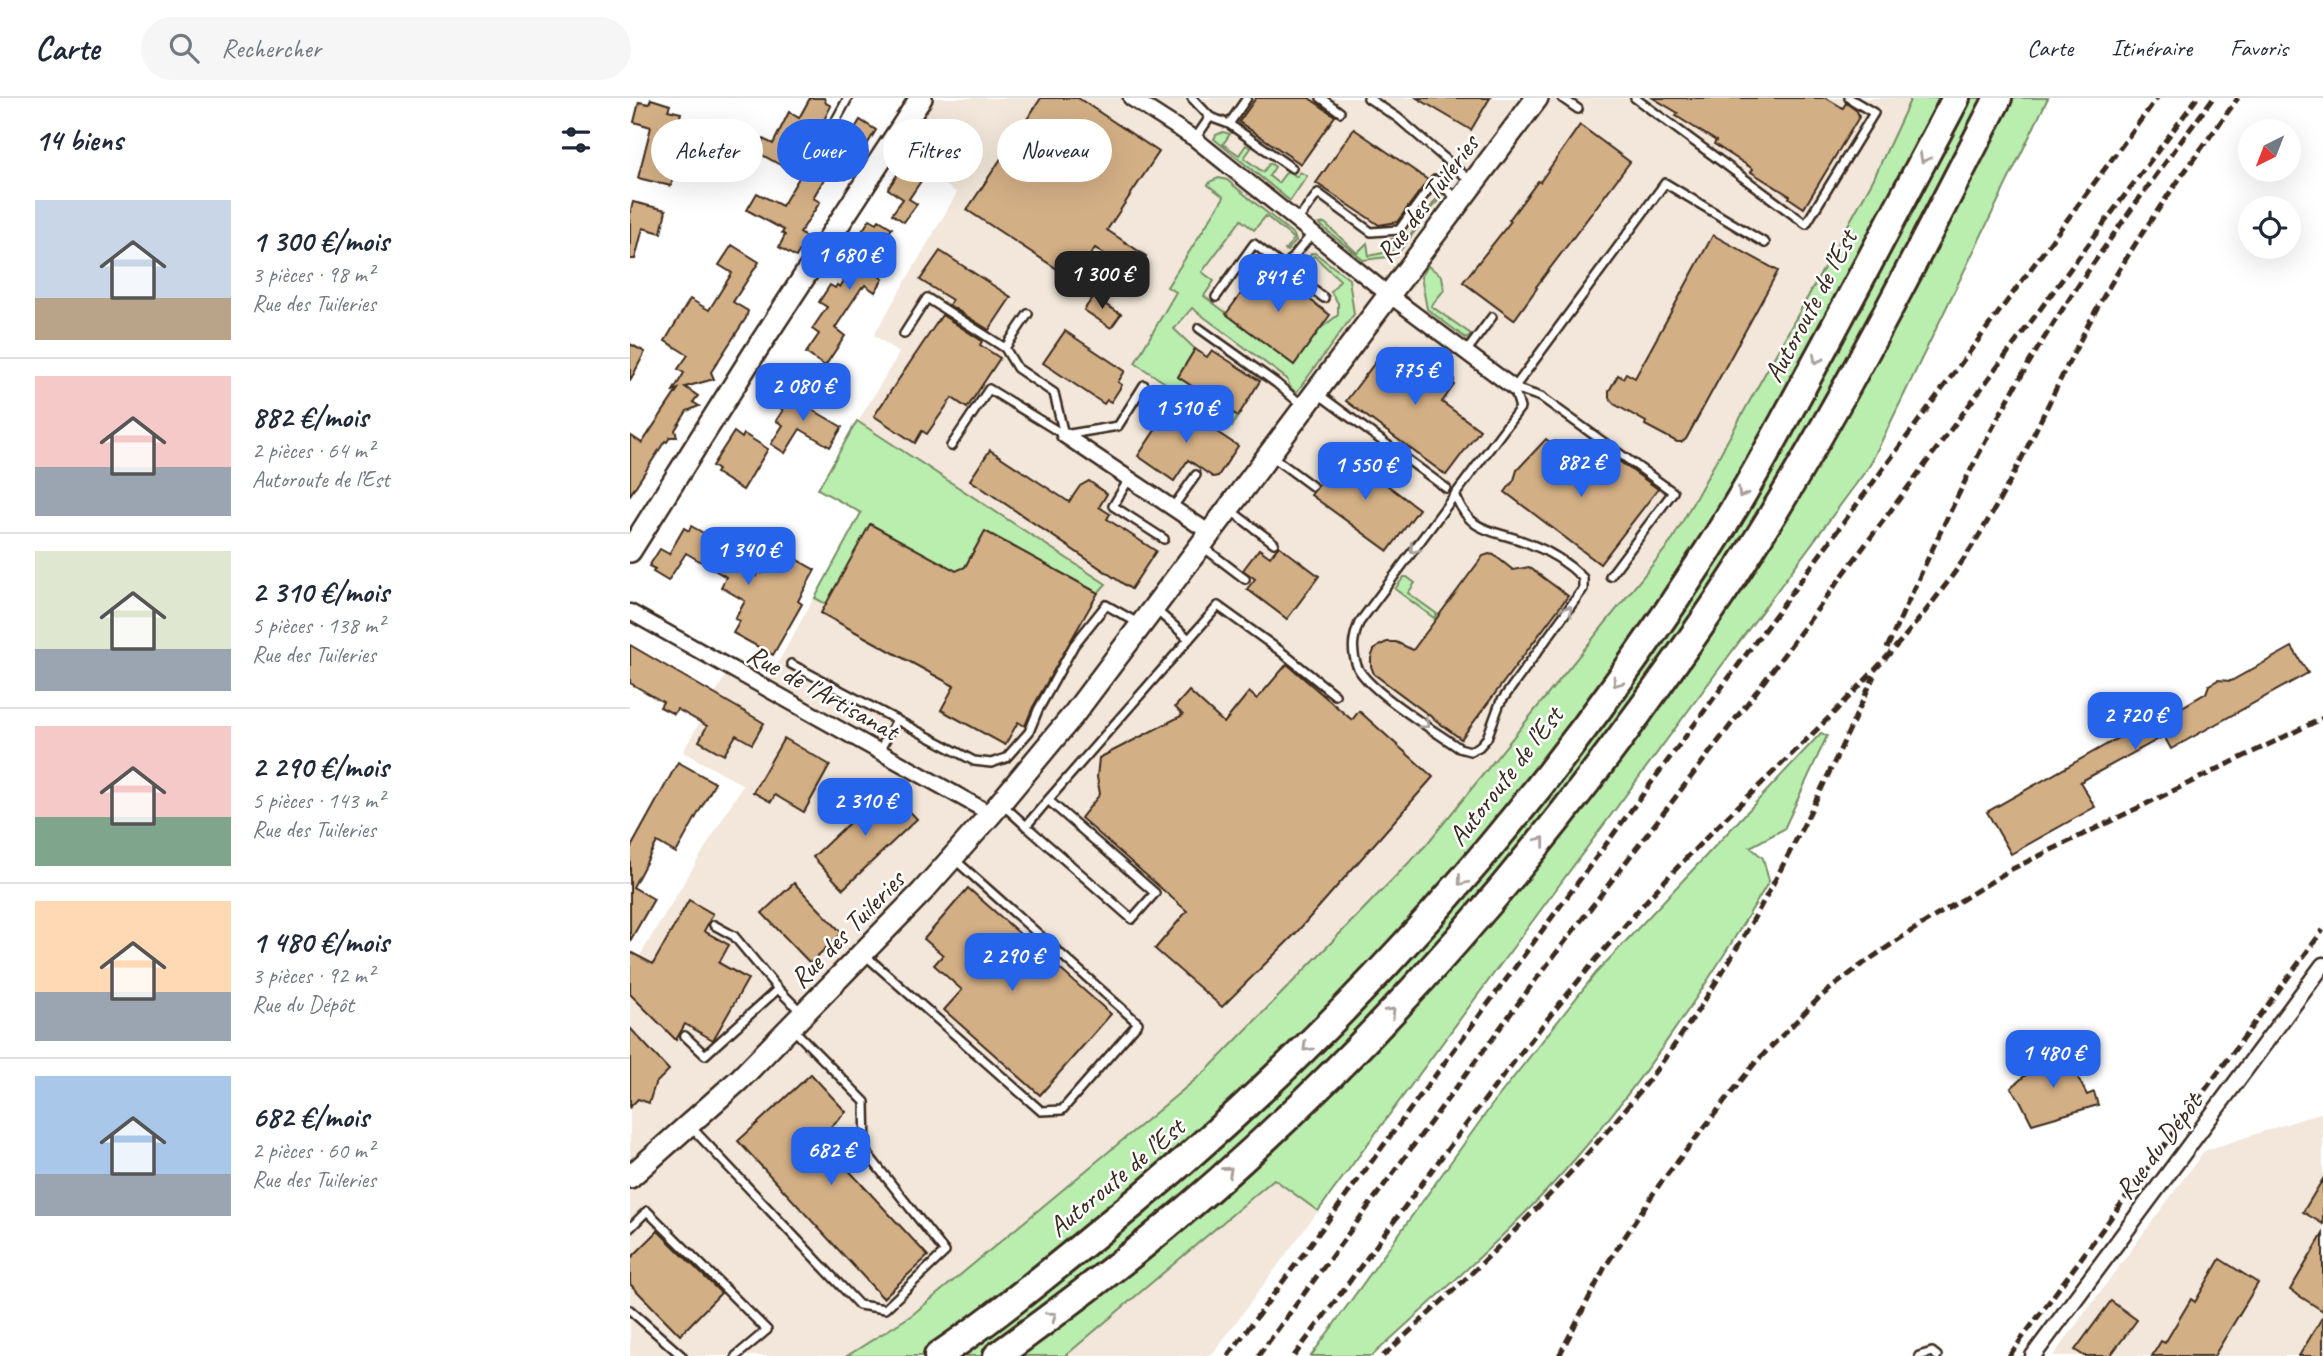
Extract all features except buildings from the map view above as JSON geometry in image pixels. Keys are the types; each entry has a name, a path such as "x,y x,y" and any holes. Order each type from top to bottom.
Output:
{"highway":[{"name":"Autoroute de l’Est","path":"938,1356 1036,1284 1126,1212 1213,1136 1359,995 1430,919 1499,836 1562,758 1632,662 1707,551 1777,434 1956,98"},
{"path":"997,1356 1148,1241 1236,1165 1387,1016 1457,941 1532,853 1588,782 1737,572 1812,447 1929,233 1998,98"}],"street":[{"path":"630,551 755,352 921,98"},
{"name":"Rue des Tuileries","path":"630,1177 740,1079 863,953 996,809 1074,714 1537,98"},
{"path":"1133,99 1195,139 1388,295 1514,388"},
{"path":"1064,435 1172,508 1205,539"},
{"name":"Rue de l'Artisanat","path":"630,612 879,751 996,809"},
{"name":"Rue du Dépôt","path":"2033,1356 2323,965"}],"lane":[{"path":"837,119 848,98"},
{"path":"1229,124 1247,98"},
{"path":"1321,98 1340,112"},
{"path":"1368,98 1398,118 1473,183"},
{"path":"1562,98 1578,109"},
{"path":"1635,98 1806,224 1874,113 1849,98"},
{"path":"1195,99 1210,117 1229,124 1292,168"},
{"path":"1195,139 1210,117"},
{"path":"1297,221 1318,193 1371,232 1399,230 1435,180 1460,200"},
{"path":"1514,388 1665,183 1765,243"},
{"path":"1284,268 1312,233"},
{"path":"1216,297 1254,244 1324,298"},
{"path":"904,334 927,298 1006,348 1017,368 1054,393 1064,435"},
{"path":"1006,348 1028,314"},
{"path":"1465,353 1492,317"},
{"path":"1199,328 1284,391 1310,399 1447,488"},
{"path":"951,446 989,389 1064,435 1118,426 1144,385"},
{"path":"1455,494 1461,510 1471,521 1491,533 1525,542 1554,555 1583,578 1583,589 1500,703 1487,738 1479,747 1470,751 1459,748 1380,691 1358,669 1353,653 1353,639 1359,623 1455,494 1520,408 1514,388"},
{"path":"1514,388 1541,397 1673,492 1609,576"},
{"path":"1269,454 1312,485"},
{"path":"1172,508 1196,475"},
{"path":"1129,479 1112,506 1164,539"},
{"path":"1228,509 1274,543"},
{"path":"1205,539 1245,579"},
{"path":"791,664 974,761 991,763 1006,758 1029,732 1038,710 1074,645 1106,605 1148,616 1189,639"},
{"path":"1026,826 1218,606 1335,695"},
{"path":"879,751 897,720"},
{"path":"996,809 1026,826 1132,919 1155,893 1048,800"},
{"path":"863,953 1041,1111 1062,1110 1138,1023 953,858"},
{"path":"689,1125 859,1304 885,1309 945,1252 866,1152 864,1102 797,1020 778,989 734,936 714,925"},
{"path":"685,1036 705,1055 778,989"},
{"path":"630,1227 647,1211 768,1330 736,1356"},
{"path":"630,1310 682,1356"},
{"path":"1919,1356 1932,1352 1937,1356"}],"shaded area":[{"path":"924,98 1911,98 1873,180 1671,542 1426,845 1207,1070 912,1315 847,1356 630,1356 630,972 743,785 683,752 725,676 761,693 861,513 818,489 899,353 874,335 957,193 941,182 983,182 983,119 913,119"},
{"path":"2323,1112 2323,1356 2053,1356 2204,1151"},
{"path":"1274,1179 1318,1211 1211,1356 1065,1356"}],"green space":[{"path":"1911,98 2048,98 1870,465 1318,1211 1274,1179 1065,1356 847,1356 912,1315 1207,1070 1426,845 1671,542 1873,180"},
{"path":"1223,132 1230,134 1223,144 1239,155 1246,145 1251,148 1244,158 1263,172 1270,163 1275,167 1269,176 1278,183 1288,170 1297,177 1300,172 1307,176 1290,201 1214,139"},
{"path":"1219,178 1227,180 1294,235 1296,241 1285,250 1294,239 1266,216 1254,230 1241,220 1202,272 1214,281 1204,296 1294,364 1321,328 1338,315 1338,303 1331,292 1340,280 1314,256 1306,265 1303,263 1312,253 1349,279 1354,314 1296,393 1287,379 1192,308 1174,329 1195,349 1178,377 1238,416 1232,427 1135,363 1176,292 1167,287 1224,197 1208,185"},
{"path":"1441,193 1443,194 1396,256 1363,260 1319,224 1325,223 1357,253 1367,243 1369,256 1392,251 1391,239 1409,236"},
{"path":"1428,266 1442,276 1444,290 1431,306 1471,334 1467,339 1427,309 1421,277"},
{"path":"857,421 1106,584 1098,593 985,531 961,574 826,604 815,598 861,513 818,489"},
{"path":"1404,577 1415,583 1408,593 1437,614 1434,618 1395,589"},
{"path":"1821,733 1827,736 1784,829 1750,847 1763,858 1769,881 1672,1033 1590,1142 1515,1223 1372,1356 1311,1356 1494,1102 1596,973"}],"railway":[{"path":"1228,1356 2157,98"},
{"path":"1258,1356 1534,982 1756,692 2197,98"},
{"path":"1887,648 1972,468 2029,363 2095,262 2213,98"},
{"path":"1294,1356 1467,1123 1602,953 1685,859 1875,669 1944,587 1986,524 2105,293 2159,208 2238,98"},
{"path":"1383,1356 1457,1287 1563,1181 1660,1065 1722,973 1777,876 1874,676"},
{"path":"1559,1356 1605,1267 1659,1185 1755,1063 1820,997 1908,933 2010,870 2323,718"},
{"path":"2009,1356 2323,930"}]}
